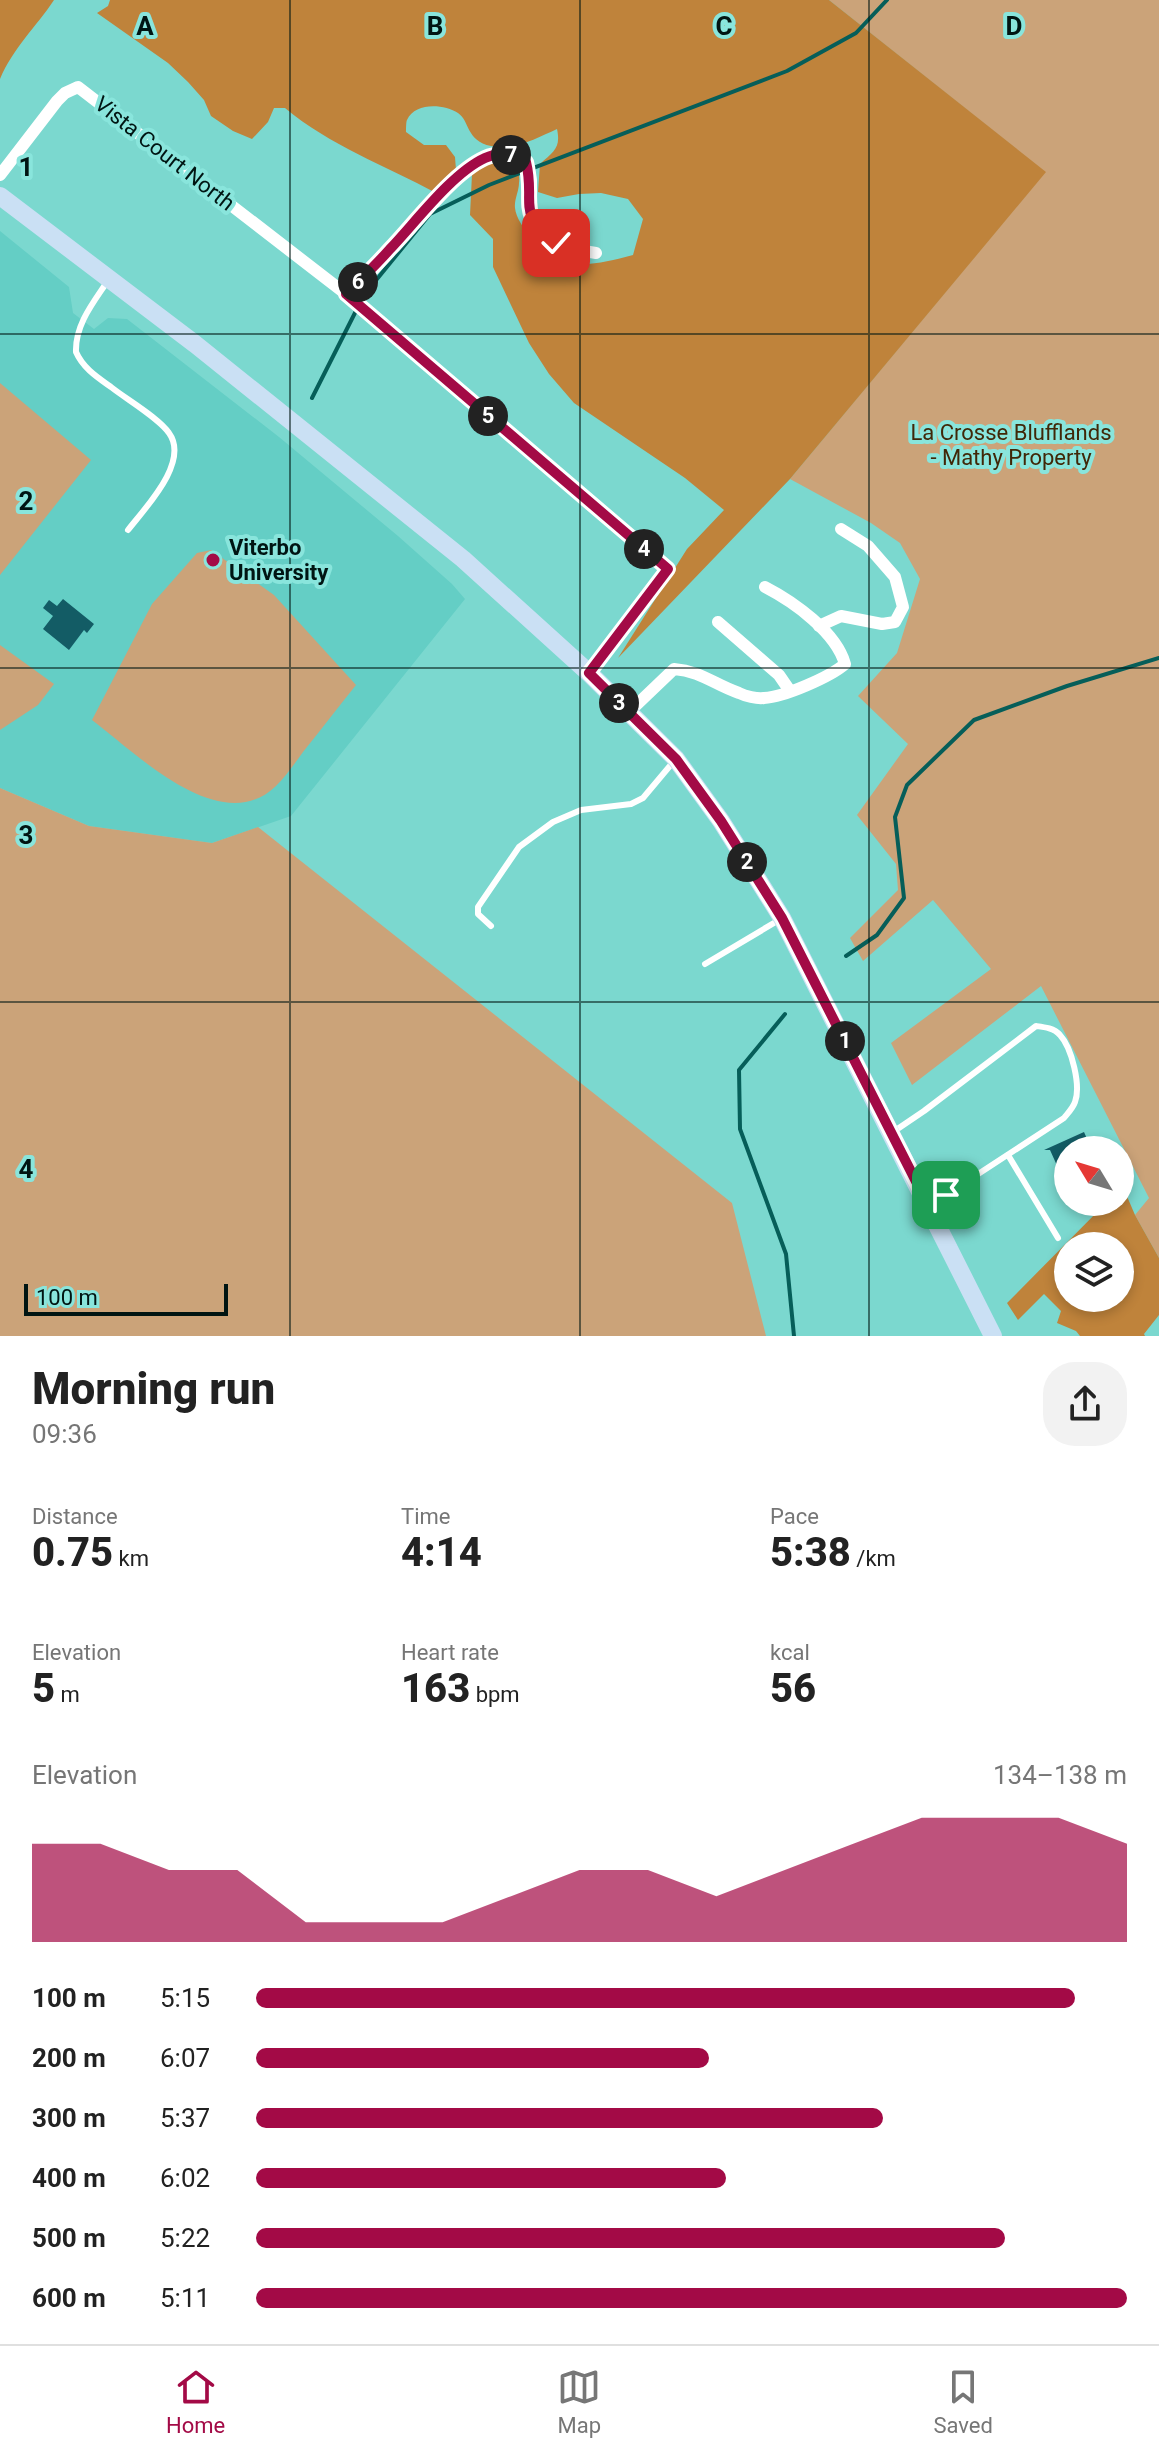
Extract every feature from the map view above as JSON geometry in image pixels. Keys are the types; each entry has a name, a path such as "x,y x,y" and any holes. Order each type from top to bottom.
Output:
{"main road":[{"path":"0,196 195,344 463,559 589,673 676,759 721,821 782,918 993,1336"}],"street":[{"name":"Vista Court North","path":"0,175 57,101 78,87 346,294"},
{"path":"589,673 668,569 346,294 448,187 470,167 495,155 507,154 526,162 531,181 530,216 540,231 571,249 596,253"},
{"path":"819,626 841,616 882,624 895,622 903,607 895,577 868,546 841,529"},
{"path":"629,712 674,669 691,670 739,693 764,698 834,674 845,664 841,649 819,626 784,597 765,587"},
{"path":"718,622 779,675 790,691"}],"lane":[{"path":"109,279 82,322 76,352 90,371 169,432 175,451 166,479 128,530"},
{"path":"491,926 478,914 478,907 519,847 553,822 581,810 631,804 643,798 676,759"},
{"path":"705,964 782,918"},
{"path":"892,1133 1036,1026 1049,1028 1060,1035 1069,1052 1078,1091 1074,1106 1064,1118 928,1205"},
{"path":"1008,1155 1054,1232"}],"shaded area":[{"path":"0,0 54,0 18,48 0,79"},
{"path":"110,0 829,0 1046,172 790,479 618,658 687,549 724,510 685,478 574,403 549,374 529,343 493,267 493,239 470,215 472,174 485,163 509,158 517,164 519,181 515,208 520,223 540,248 552,257 576,264 633,255 643,219 628,199 601,193 557,198 538,192 540,164 555,149 557,129 517,145 491,146 477,140 458,113 445,108 430,106 416,110 407,120 406,128 406,132 424,145 446,145 455,157 456,170 436,193 339,144 285,108 274,108 268,122 252,139 211,116 204,100 168,63 97,13 108,6"},
{"name":"Viterbo University","path":"0,231 69,287 73,313 94,329 108,318 127,319 279,437 398,536 465,599 291,816 212,843 89,826 0,788"},
{"path":"1134,1213 1159,1258 1159,1315 1145,1336 1080,1336 1057,1323 1061,1312 1134,1312 1134,1232 1077,1232 1093,1216 1134,1216"},
{"path":"1054,1256 1054,1304 1044,1294 1018,1320 1007,1303"}],"green space":[{"name":"La Crosse Blufflands - Mathy Property","path":"829,0 1159,0 1159,1258 1135,1215 1149,1198 1134,1169 1134,1136 1117,1136 1041,986 912,1085 891,1043 991,969 933,900 863,961 850,938 898,890 896,864 857,815 908,744 858,696 897,653 920,579 900,543 871,523 790,479 1045,172"},
{"path":"0,383 91,460 0,575"},
{"path":"211,550 274,595 356,685 276,786 254,800 230,803 180,786 92,720 152,604 197,553"},
{"path":"0,645 54,684 38,705 0,730"},
{"path":"0,788 89,826 212,843 258,827 732,1203 766,1336 0,1336"}],"building":[{"path":"63,599 94,624 87,633 84,630 69,650 43,629 53,616 43,608 49,600 57,606"},
{"path":"1054,1146 1054,1159 1050,1150 1044,1150"}],"waterway":[{"path":"312,398 364,295 430,214 489,185 787,71 856,33 887,0"},
{"path":"846,956 877,935 904,898 895,817 907,785 974,720 1067,686 1159,658"},
{"path":"785,1014 739,1070 740,1129 786,1254 794,1336"}],"place":[{"name":"Viterbo University","path":"213,560"}],"route":[{"path":"556,243 540,231 530,216 531,181 526,162 516,156 495,155 470,167 448,187 346,294 668,569 589,673 676,759 721,821 782,918 928,1205 946,1195"}]}
